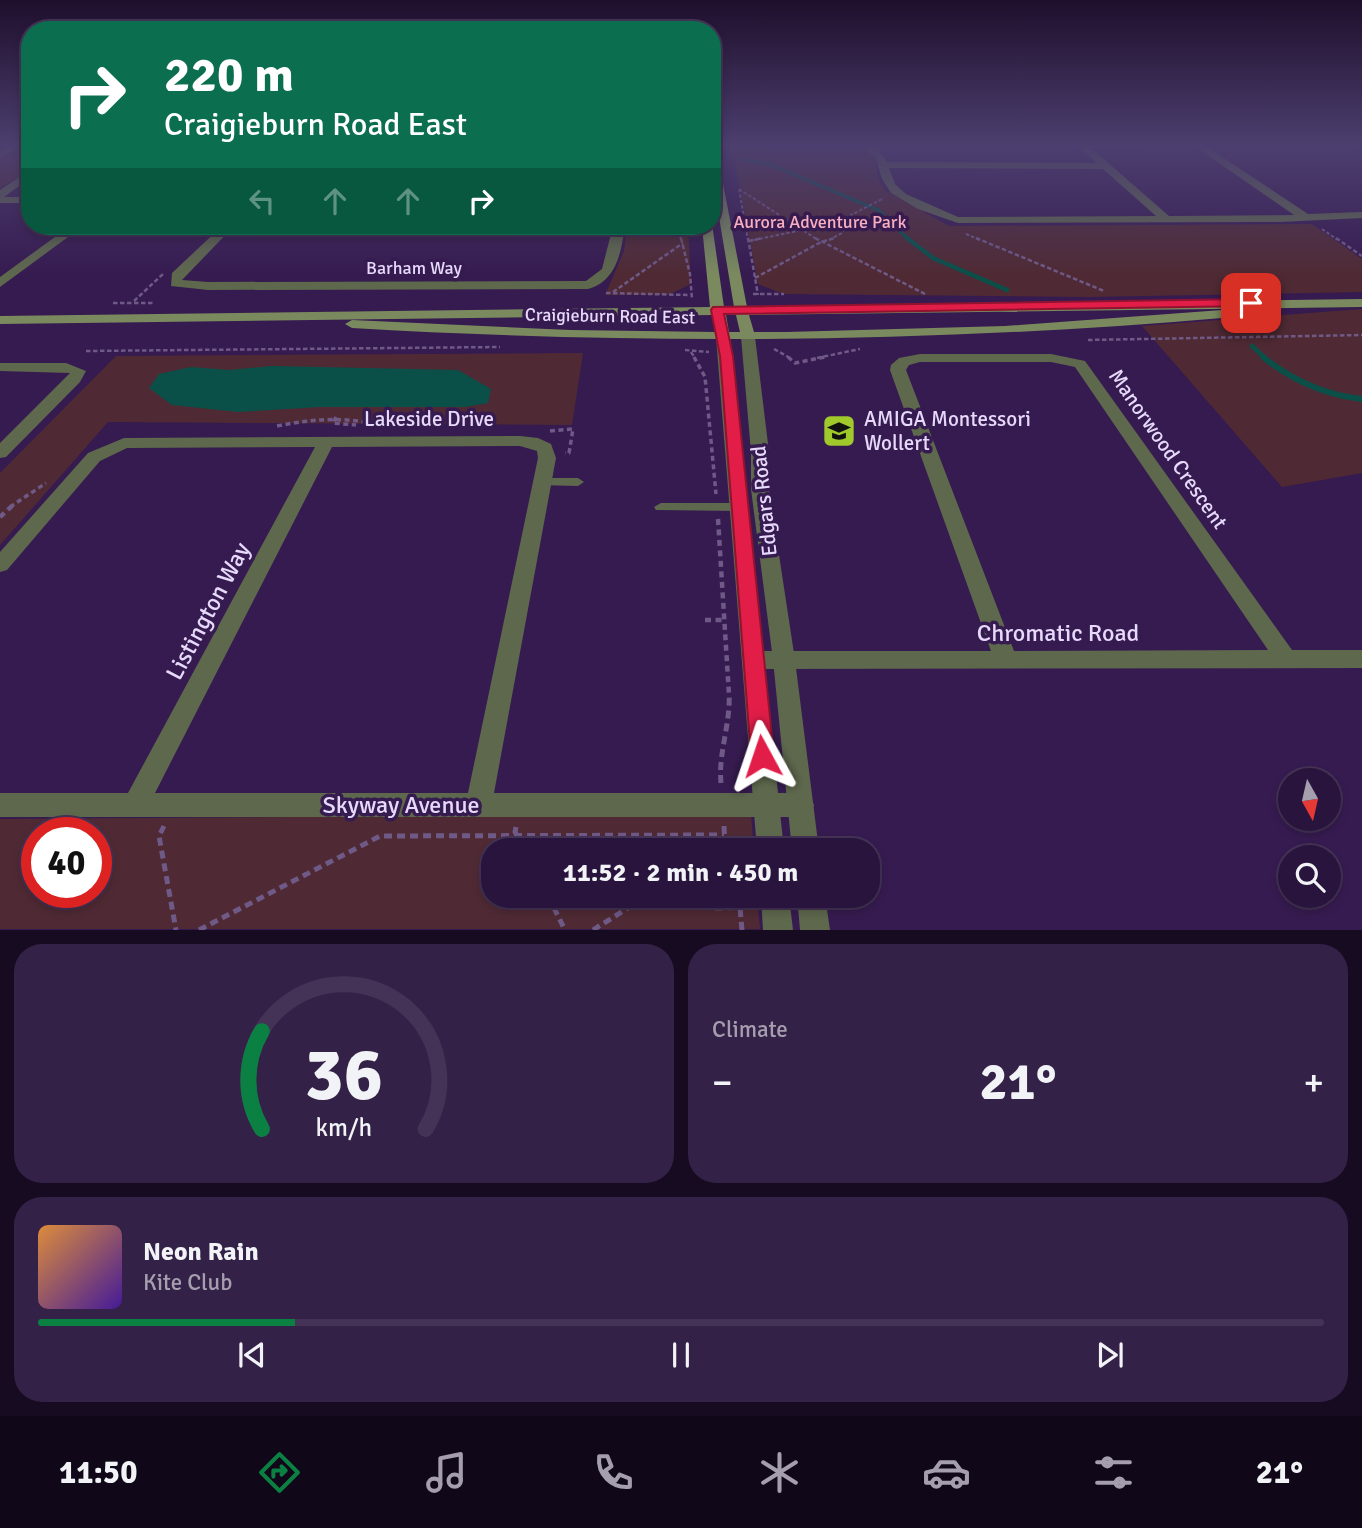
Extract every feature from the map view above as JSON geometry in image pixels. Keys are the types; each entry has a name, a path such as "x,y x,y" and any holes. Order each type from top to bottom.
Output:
{"main road":[{"name":"Edgars Road","path":"721,207 740,310 748,337"},
{"name":"Edgars Road","path":"709,235 723,337"},
{"name":"Craigieburn Road East","path":"0,320 1362,303"},
{"name":"Craigieburn Road East","path":"193,317 522,334 748,337 969,333 1362,303"}],"street":[{"path":"894,188 935,213 958,220 1306,218 1362,215"},
{"path":"1131,188 1166,219"},
{"path":"1262,188 1306,218"},
{"path":"0,197 21,199"},
{"path":"0,283 65,235"},
{"name":"Barham Way","path":"219,235 176,276 176,283 187,286 588,285 598,282 604,275 615,250 618,235"},
{"name":"Edgars Road","path":"723,337 770,838"},
{"name":"Edgars Road","path":"748,337 760,452 760,489 784,660 805,838"},
{"name":"Manorwood Crescent","path":"1006,660 898,370 898,365 904,361 920,358 1051,358 1080,364 1287,660"},
{"path":"0,367 66,367 78,371 72,382 0,453"},
{"name":"Listington Way","path":"135,805 327,441"},
{"name":"Lakeside Drive","path":"0,565 89,463 115,445 135,442 532,442 547,451 479,805"},
{"name":"Chromatic Road","path":"754,660 1362,659"},
{"name":"Skyway Avenue","path":"0,805 801,806"},
{"path":"776,908 778,929"},
{"path":"812,908 815,929"}],"lane":[{"path":"542,482 578,482"},
{"path":"661,507 740,507"}],"path":[{"path":"758,294 739,189 821,242 929,295"},
{"path":"1306,218 1362,256"},
{"path":"749,242 802,230"},
{"path":"958,231 1105,292"},
{"path":"681,235 692,282 691,310"},
{"path":"755,278 821,242"},
{"path":"612,293 683,243"},
{"path":"199,929 380,836 724,835 720,772 730,712 718,507 705,377 691,352 693,336"},
{"path":"86,351 505,347"},
{"path":"676,348 691,352"},
{"path":"705,620 725,620"},
{"path":"174,805 159,836 176,929"},
{"path":"554,908 565,929"},
{"path":"593,929 627,908"},
{"path":"740,908 742,929"}],"green space":[{"name":"Aurora Adventure Park","path":"740,188 884,188 949,226 1312,224 1362,259 1362,292 1088,297 783,294 758,284"},
{"path":"626,235 688,235 691,284 668,295 605,295 624,251"},
{"path":"1362,309 1362,473 1282,487 1142,326"},
{"path":"583,353 572,425 108,422 0,545 0,473 116,356"},
{"path":"751,814 753,838 481,838 481,908 758,908 760,929 0,929 0,819 21,819 21,908 112,908 112,818"}],"shaded area":[{"path":"272,366 458,370 491,389 488,403 465,407 320,407 238,412 172,405 149,388 159,374 191,367 229,370"}],"waterway":[{"path":"827,188 878,210 909,240"},
{"path":"907,238 933,258 1007,290"},
{"path":"1252,346 1265,358"},
{"path":"1263,357 1310,386 1362,399"}],"place":[{"name":"AMIGA Montessori Wollert","path":"839,431"}],"route":[{"path":"762,756 727,356 718,310 1251,303"}]}
